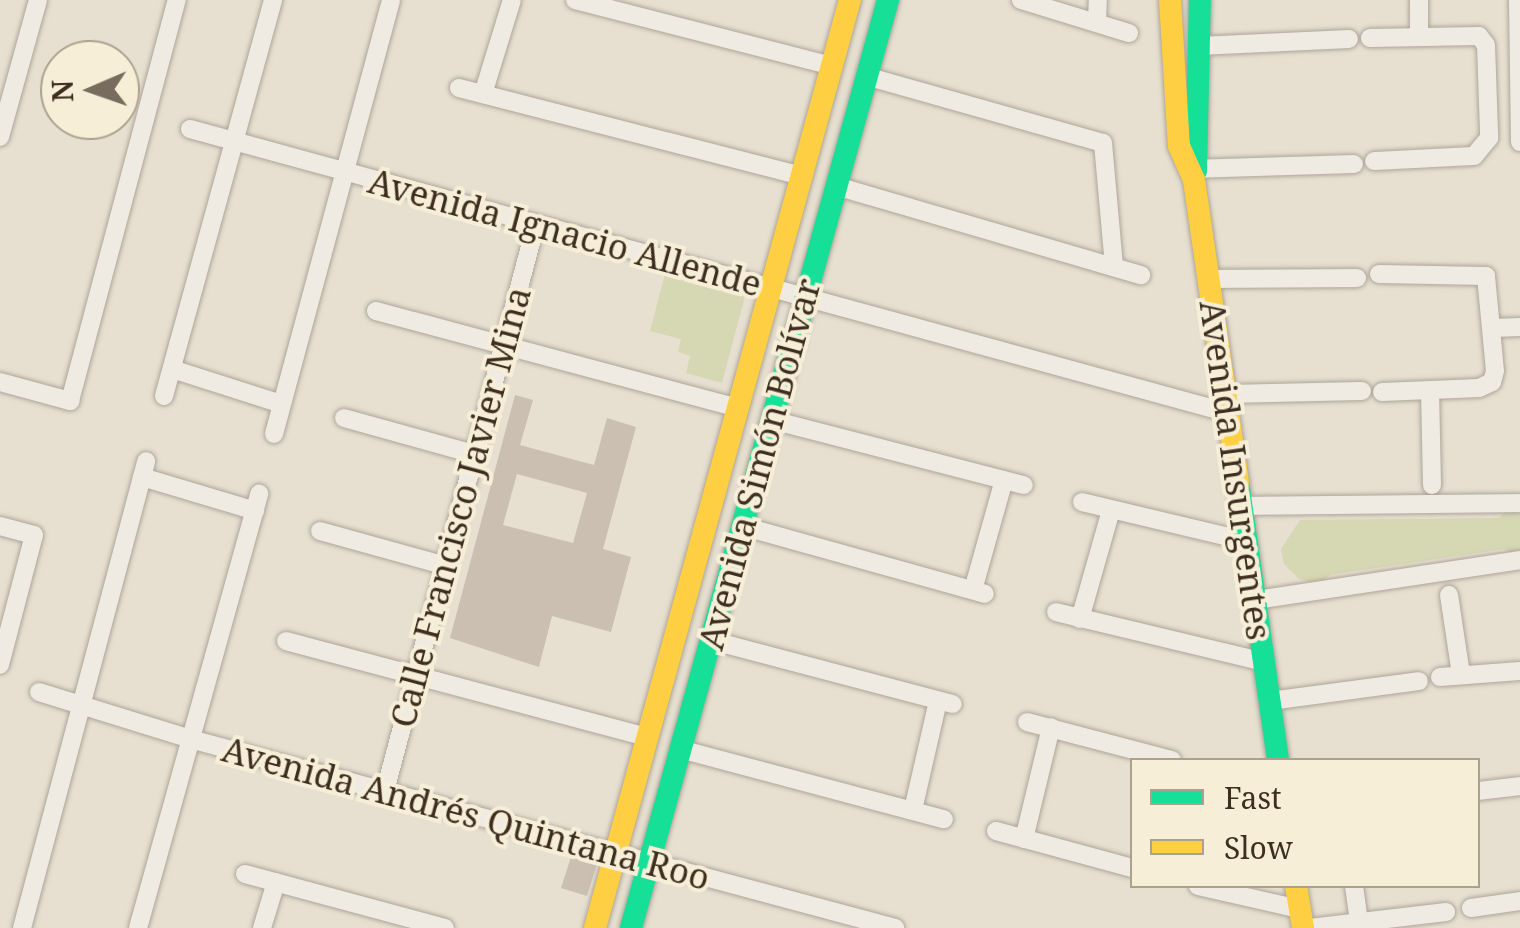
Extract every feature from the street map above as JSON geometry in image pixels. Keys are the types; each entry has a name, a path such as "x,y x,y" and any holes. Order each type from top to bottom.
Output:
{"main road":[{"name":"Avenida Simón Bolívar","path":"595,928 850,0"},
{"name":"Avenida Simón Bolívar","path":"632,928 888,0"},
{"name":"Avenida Insurgentes","path":"1170,0 1172,93 1179,146 1193,173"},
{"name":"Avenida Insurgentes","path":"1200,0 1193,173 1278,758"},
{"path":"694,570 727,581"},
{"path":"1296,888 1304,922"}],"street":[{"path":"0,137 38,0"},
{"path":"0,382 70,401 176,0"},
{"path":"164,396 273,0"},
{"path":"274,434 391,0"},
{"path":"482,94 512,0"},
{"path":"575,0 832,66"},
{"path":"1021,0 1129,32"},
{"path":"1097,23 1098,0"},
{"path":"1419,0 1420,36"},
{"path":"1518,0 1520,142"},
{"path":"1370,38 1480,36 1486,45 1488,102 1489,138 1474,156 1374,161"},
{"path":"1198,46 1349,39"},
{"path":"866,76 1102,143 1114,266"},
{"path":"459,88 802,176"},
{"path":"1488,102 1518,101"},
{"name":"Avenida Ignacio Allende","path":"190,129 805,298 1227,404 1362,392"},
{"path":"1193,173 1354,164"},
{"path":"836,186 1141,274"},
{"name":"Calle Francisco Javier Mina","path":"384,791 536,224"},
{"path":"1379,274 1486,276 1492,328 1492,382 1382,392"},
{"path":"1209,279 1357,278"},
{"path":"376,312 738,408"},
{"path":"1492,328 1520,327"},
{"path":"172,369 282,404"},
{"path":"1430,390 1432,485"},
{"path":"344,418 474,454"},
{"path":"772,420 1024,485"},
{"path":"22,928 144,469 257,502 194,740 138,928"},
{"path":"742,526 979,592 1004,480"},
{"path":"1082,502 1246,541"},
{"path":"1242,506 1520,503"},
{"path":"1080,619 1110,510"},
{"path":"0,526 34,535 0,665"},
{"path":"320,531 446,566"},
{"path":"1256,600 1520,560"},
{"path":"1449,595 1461,674"},
{"path":"1056,612 1264,662"},
{"path":"710,640 946,703 913,810"},
{"path":"286,641 648,737"},
{"path":"1440,677 1520,671"},
{"path":"1270,701 1419,681"},
{"name":"Avenida Andrés Quintana Roo","path":"39,692 194,740 895,928"},
{"path":"1026,722 1165,758"},
{"path":"1024,838 1051,727"},
{"path":"680,749 944,819"},
{"path":"1480,792 1520,786"},
{"path":"996,831 1130,867"},
{"path":"245,874 445,928"},
{"path":"262,928 276,882"},
{"path":"1204,888 1304,922 1359,922 1446,912"},
{"path":"1354,888 1359,922"},
{"path":"1471,908 1520,901"}],"green space":[{"path":"665,274 745,296 722,383 686,373 690,356 678,352 681,339 650,331"},
{"path":"1508,509 1520,514 1520,550 1512,554 1504,549 1330,575 1320,584 1299,579 1284,564 1281,549 1300,520 1499,518"}],"building":[{"path":"515,395 533,400 520,445 594,465 607,418 636,427 603,549 631,557 611,632 552,616 539,667 450,638","holes":["517,474 587,493 573,543 503,525"]},
{"path":"572,854 598,861 587,896 561,888"}],"traffic: fast":[{"path":"631,928 888,0"},
{"path":"1196,171 1200,0"},
{"path":"1238,482 1278,758"}],"traffic: slow":[{"path":"595,928 850,0"},
{"path":"1170,0 1179,146 1194,180 1238,482"},
{"path":"1296,888 1303,928"}]}
